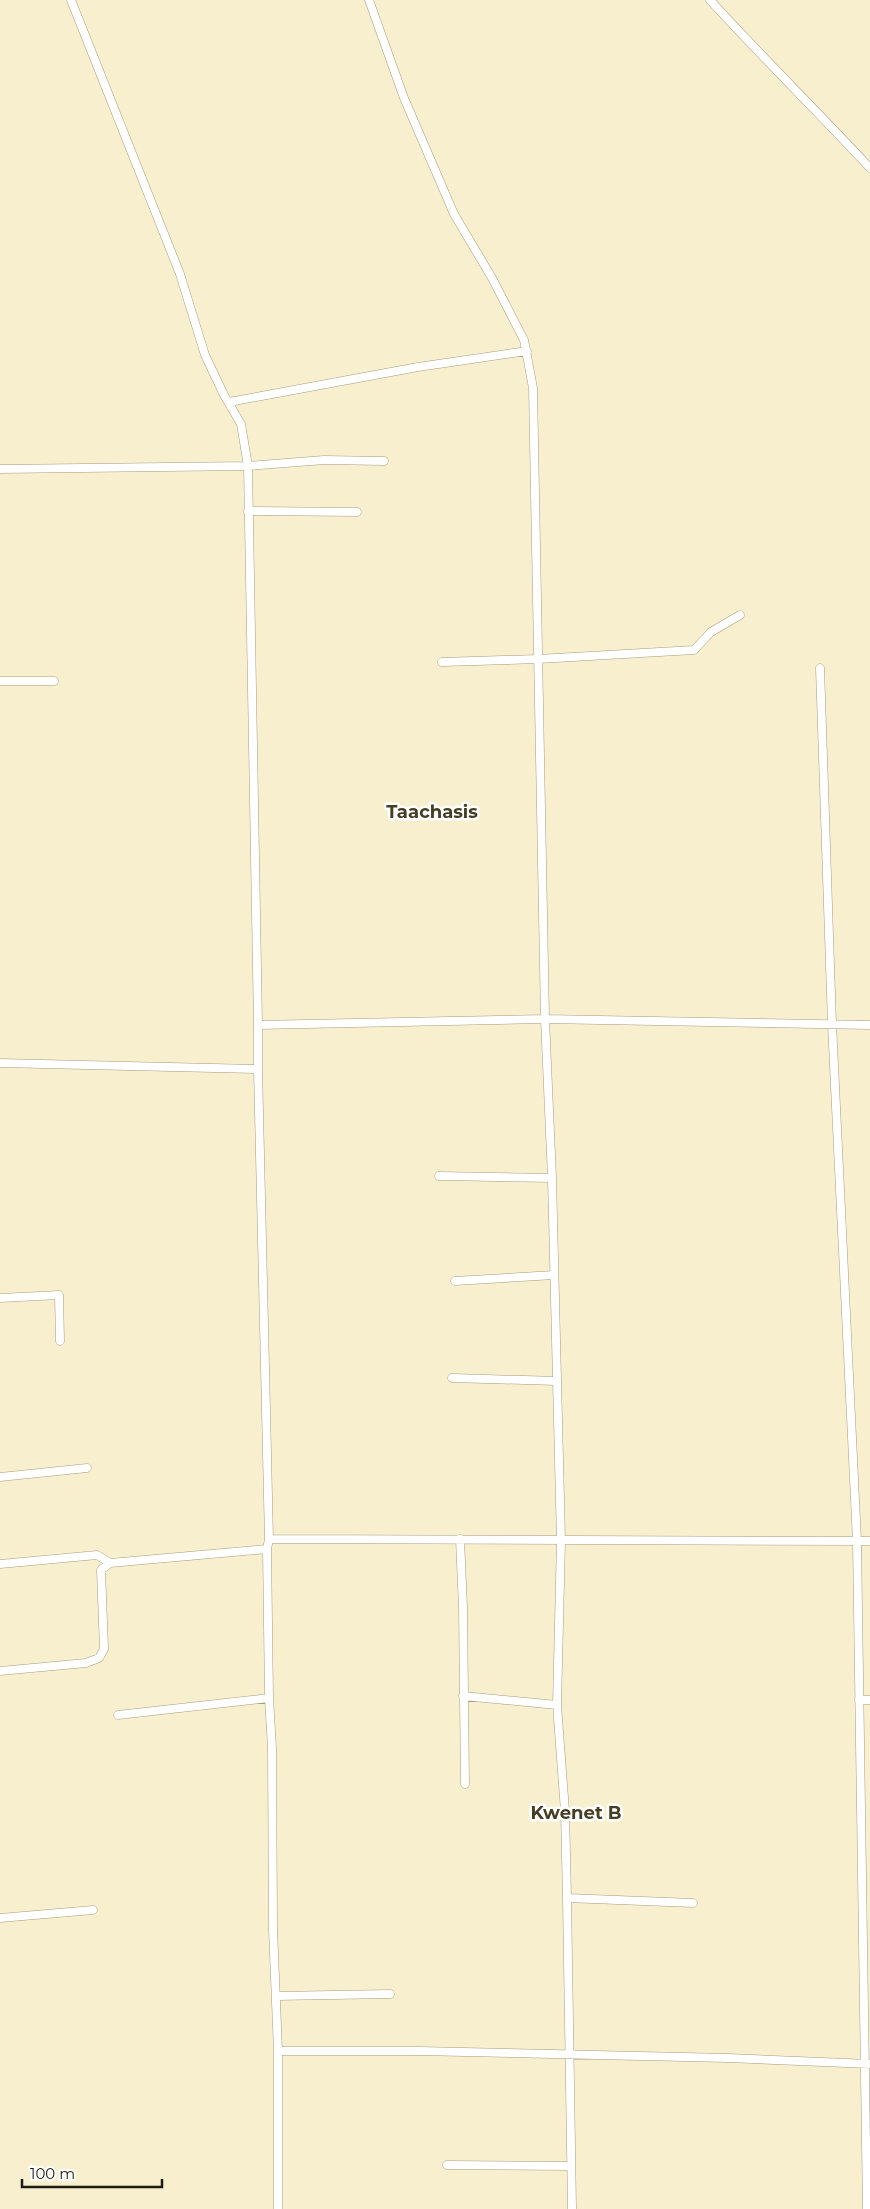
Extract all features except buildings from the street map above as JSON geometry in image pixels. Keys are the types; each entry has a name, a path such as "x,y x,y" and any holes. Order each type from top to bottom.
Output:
{"street":[{"path":"71,0 180,274 205,355 241,424 245,435 248,466 268,1539 269,1698 272,1748 273,1928 278,2050 278,2209"},
{"path":"369,0 404,98 454,214 492,278 522,335 527,351 535,411 545,1019 552,1178 561,1541 557,1705 564,1811 567,1898 572,2209"},
{"path":"710,0 786,82 821,114 870,168"},
{"path":"229,402 418,367 502,353 527,351"},
{"path":"0,469 248,466 324,460 384,461"},
{"path":"248,511 357,512"},
{"path":"442,662 538,659 694,650 711,632 740,615"},
{"path":"820,668 832,1024 857,1541 867,2064 866,2209"},
{"path":"0,681 54,681"},
{"path":"258,1025 545,1019 870,1025"},
{"path":"0,1063 258,1069"},
{"path":"439,1176 552,1178"},
{"path":"454,1281 554,1275"},
{"path":"0,1298 59,1294 60,1341"},
{"path":"452,1378 557,1381"},
{"path":"0,1477 86,1468"},
{"path":"268,1539 870,1541"},
{"path":"460,1539 463,1608 465,1784"},
{"path":"0,1670 86,1663 99,1658 104,1649 101,1570 110,1563 267,1549"},
{"path":"0,1564 97,1555 110,1563"},
{"path":"463,1696 557,1705"},
{"path":"118,1715 269,1698"},
{"path":"859,1700 870,1700"},
{"path":"567,1898 693,1903"},
{"path":"0,1918 93,1910"},
{"path":"276,1996 390,1994"},
{"path":"278,2050 728,2058 867,2064"},
{"path":"447,2165 572,2166"}],"district":[{"name":"Taachasis","path":"432,812"},
{"name":"Kwenet B","path":"576,1813"}]}
